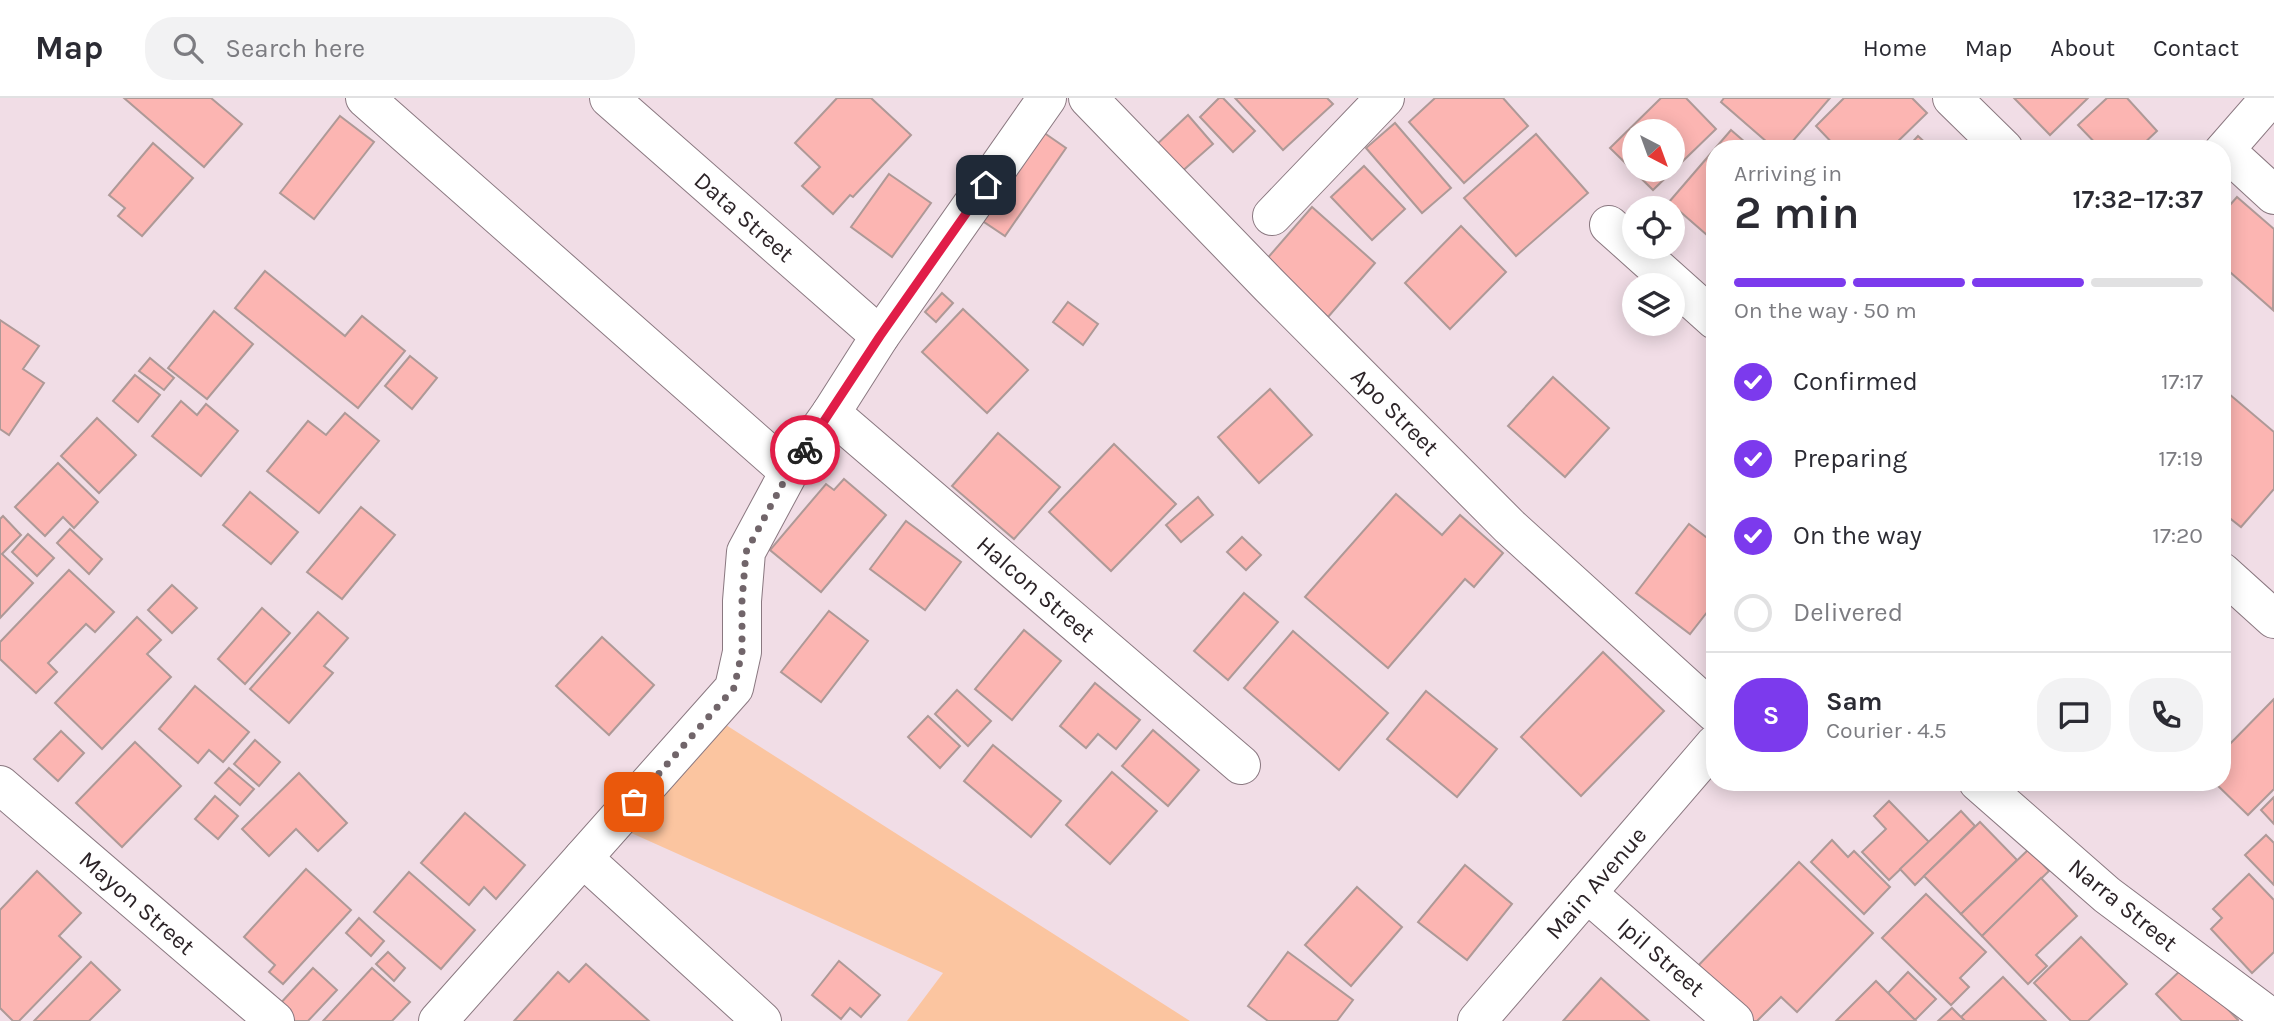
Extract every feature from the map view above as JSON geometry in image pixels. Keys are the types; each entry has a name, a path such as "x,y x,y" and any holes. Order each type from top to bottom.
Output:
{"street":[{"path":"365,98 789,472"},
{"name":"Data Street","path":"609,98 880,336"},
{"path":"438,1021 734,688 742,652 746,552 789,472 880,336 1047,98"},
{"name":"Apo Street","path":"1088,98 1510,527 1706,705"},
{"path":"1272,216 1385,98"},
{"path":"1952,98 1995,140"},
{"path":"2231,143 2270,98"},
{"path":"2231,157 2274,195"},
{"path":"1609,225 1706,312"},
{"name":"Halcon Street","path":"831,413 1241,765"},
{"path":"2231,580 2274,619"},
{"name":"Main Avenue","path":"1477,1021 1706,754"},
{"name":"Mayon Street","path":"0,785 275,1021"},
{"name":"Narra Street","path":"1988,791 2106,895 2274,1020"},
{"path":"583,858 762,1021"},
{"name":"Ipil Street","path":"1587,893 1734,1021"}],"shaded area":[{"path":"726,725 1190,1021 907,1021 943,973 629,832"}],"building":[{"path":"124,98 211,98 242,124 204,167"},
{"path":"837,98 871,98 911,135 853,197 850,195 833,214 802,186 820,167 795,143"},
{"path":"1219,98 1223,98 1255,131 1233,152 1200,117"},
{"path":"1235,98 1327,98 1333,104 1283,150"},
{"path":"1435,98 1503,98 1528,126 1464,183 1409,122"},
{"path":"1661,98 1686,98 1716,129 1685,159 1685,119 1640,119"},
{"path":"1724,98 1830,98 1794,140 1765,140 1721,102"},
{"path":"1844,98 1912,98 1927,113 1899,140 1829,140 1816,126"},
{"path":"2014,98 2088,98 2050,135"},
{"path":"2107,98 2127,98 2157,131 2148,140 2092,140 2078,125"},
{"path":"1188,115 1213,144 1179,174 1154,147"},
{"path":"340,116 374,142 314,219 280,193"},
{"path":"1395,123 1451,188 1422,213 1366,148"},
{"path":"1040,130 1066,148 1005,236 978,218"},
{"path":"1731,130 1743,140 1722,140"},
{"path":"1536,134 1588,193 1516,256 1464,198"},
{"path":"1622,136 1622,160 1610,148"},
{"path":"153,143 193,178 142,236 118,216 125,208 109,195"},
{"path":"1706,159 1706,234 1685,216 1685,196 1674,196"},
{"path":"1364,166 1405,209 1372,240 1331,197"},
{"path":"889,174 931,203 892,257 851,227"},
{"path":"1645,182 1661,182 1653,190"},
{"path":"2237,197 2274,229 2273,310 2231,273 2231,204"},
{"path":"1312,207 1375,263 1328,317 1265,261"},
{"path":"1461,226 1506,272 1450,329 1405,283"},
{"path":"265,271 345,336 362,316 405,351 358,408 235,308"},
{"path":"942,293 953,303 936,322 925,312"},
{"path":"1068,302 1098,324 1083,345 1053,322"},
{"path":"963,309 1028,370 987,413 922,352"},
{"path":"214,311 253,344 207,399 168,368"},
{"path":"0,320 39,346 23,369 44,383 9,435 0,429"},
{"path":"410,356 437,378 412,409 385,386"},
{"path":"150,358 174,378 164,390 139,371"},
{"path":"135,375 160,395 138,422 113,401"},
{"path":"1553,377 1609,428 1565,477 1508,426"},
{"path":"1270,389 1312,435 1259,483 1218,437"},
{"path":"2231,396 2274,432 2274,489 2241,527 2231,519"},
{"path":"181,401 197,415 206,404 238,431 201,476 152,436"},
{"path":"345,413 379,441 319,513 267,471 308,421 326,435"},
{"path":"97,418 136,455 99,493 61,456"},
{"path":"998,433 1060,487 1014,539 952,486"},
{"path":"1114,444 1176,504 1111,571 1049,512"},
{"path":"58,463 98,502 74,528 63,517 45,536 15,507"},
{"path":"844,479 886,515 821,592 770,550 826,484 834,490"},
{"path":"250,492 298,532 271,564 223,525"},
{"path":"1396,494 1442,535 1460,515 1503,553 1474,587 1465,579 1388,668 1305,597"},
{"path":"1198,497 1213,515 1181,542 1166,525"},
{"path":"361,507 395,535 342,599 307,572"},
{"path":"3,516 21,535 2,554 33,583 0,618 0,519"},
{"path":"906,521 961,562 925,610 870,569"},
{"path":"1689,524 1706,537 1706,614 1690,634 1636,593"},
{"path":"70,529 102,559 89,574 57,543"},
{"path":"28,534 54,558 37,576 12,552"},
{"path":"1242,537 1261,555 1246,570 1227,552"},
{"path":"69,570 114,612 95,632 86,624 48,663 57,672 36,693 0,659 0,642"},
{"path":"172,585 197,608 172,633 148,610"},
{"path":"1244,593 1278,622 1228,680 1194,651"},
{"path":"262,608 290,633 245,684 218,659"},
{"path":"829,611 868,641 821,702 781,672"},
{"path":"318,612 348,638 324,666 333,673 289,723 250,689"},
{"path":"137,617 161,640 147,654 171,677 102,749 55,703"},
{"path":"1024,630 1061,661 1012,720 975,689"},
{"path":"1293,631 1388,713 1339,770 1244,688"},
{"path":"602,637 654,685 609,735 556,686"},
{"path":"1603,652 1664,711 1581,796 1521,737"},
{"path":"1095,683 1140,720 1116,749 1098,734 1086,748 1060,726"},
{"path":"195,686 249,732 223,762 209,750 198,763 159,729"},
{"path":"957,690 991,721 968,746 935,714"},
{"path":"1426,691 1497,749 1457,797 1387,739"},
{"path":"2274,699 2274,789 2248,815 2223,791 2231,791 2231,743"},
{"path":"928,716 960,746 940,768 908,737"},
{"path":"1153,730 1199,770 1168,806 1122,766"},
{"path":"61,731 84,753 58,781 34,759"},
{"path":"255,740 280,762 259,786 234,764"},
{"path":"135,742 181,786 122,847 76,803"},
{"path":"993,745 1061,801 1031,837 964,781"},
{"path":"229,768 254,789 240,805 215,783"},
{"path":"1112,772 1157,811 1110,864 1066,825"},
{"path":"299,773 347,823 318,851 296,829 269,856 242,829"},
{"path":"215,796 238,816 218,839 195,819"},
{"path":"2274,797 2274,824 2261,810"},
{"path":"1889,801 1929,842 1889,880 1862,852 1886,829 1874,816"},
{"path":"1961,811 1975,826 1915,885 1900,869"},
{"path":"465,813 525,865 496,899 484,887 469,905 421,863"},
{"path":"1980,822 2017,860 1961,914 1924,876"},
{"path":"2266,835 2274,843 2274,885 2245,855"},
{"path":"1832,840 1848,857 1854,851 1890,887 1864,914 1811,862"},
{"path":"2029,849 2049,871 1982,936 1961,914"},
{"path":"1799,862 1873,933 1797,1012 1781,997 1757,1021 1739,1021 1690,974"},
{"path":"1465,865 1512,904 1467,960 1418,922"},
{"path":"306,869 351,910 283,984 269,972 275,965 244,937"},
{"path":"37,871 81,913 59,936 81,957 19,1021 13,1021 0,1008 0,910"},
{"path":"409,872 475,930 441,969 374,912"},
{"path":"2249,874 2274,900 2274,952 2252,973 2211,929 2222,918 2213,909"},
{"path":"2041,878 2077,916 2036,955 2047,966 2028,984 1982,936"},
{"path":"1357,887 1402,927 1351,986 1305,945"},
{"path":"1926,894 1986,952 1960,978 1969,987 1951,1005 1882,938"},
{"path":"359,918 384,941 371,956 346,933"},
{"path":"2081,937 2127,984 2088,1021 2071,1021 2034,983"},
{"path":"388,952 405,968 394,981 376,964"},
{"path":"1288,952 1353,1000 1337,1021 1268,1021 1248,1006"},
{"path":"839,961 880,995 861,1017 850,1008 841,1019 812,995"},
{"path":"91,962 120,990 89,1021 34,1021"},
{"path":"586,964 649,1021 514,1021 558,972 569,982"},
{"path":"2186,965 2238,1021 2182,1021 2156,994"},
{"path":"313,968 337,990 308,1021 295,1021 278,1006"},
{"path":"372,968 410,1002 392,1021 323,1021"},
{"path":"1908,972 1936,999 1915,1020 1888,993"},
{"path":"2003,977 2046,1021 1965,1021 1961,1017"},
{"path":"1601,978 1649,1021 1563,1021"},
{"path":"1876,981 1916,1021 1836,1021"},
{"path":"1952,1008 1965,1021 1938,1021"}],"way so far":[{"path":"634,802 734,688 742,652 746,552 789,472 805,450"}],"route":[{"path":"805,450 880,336 986,185"}]}
